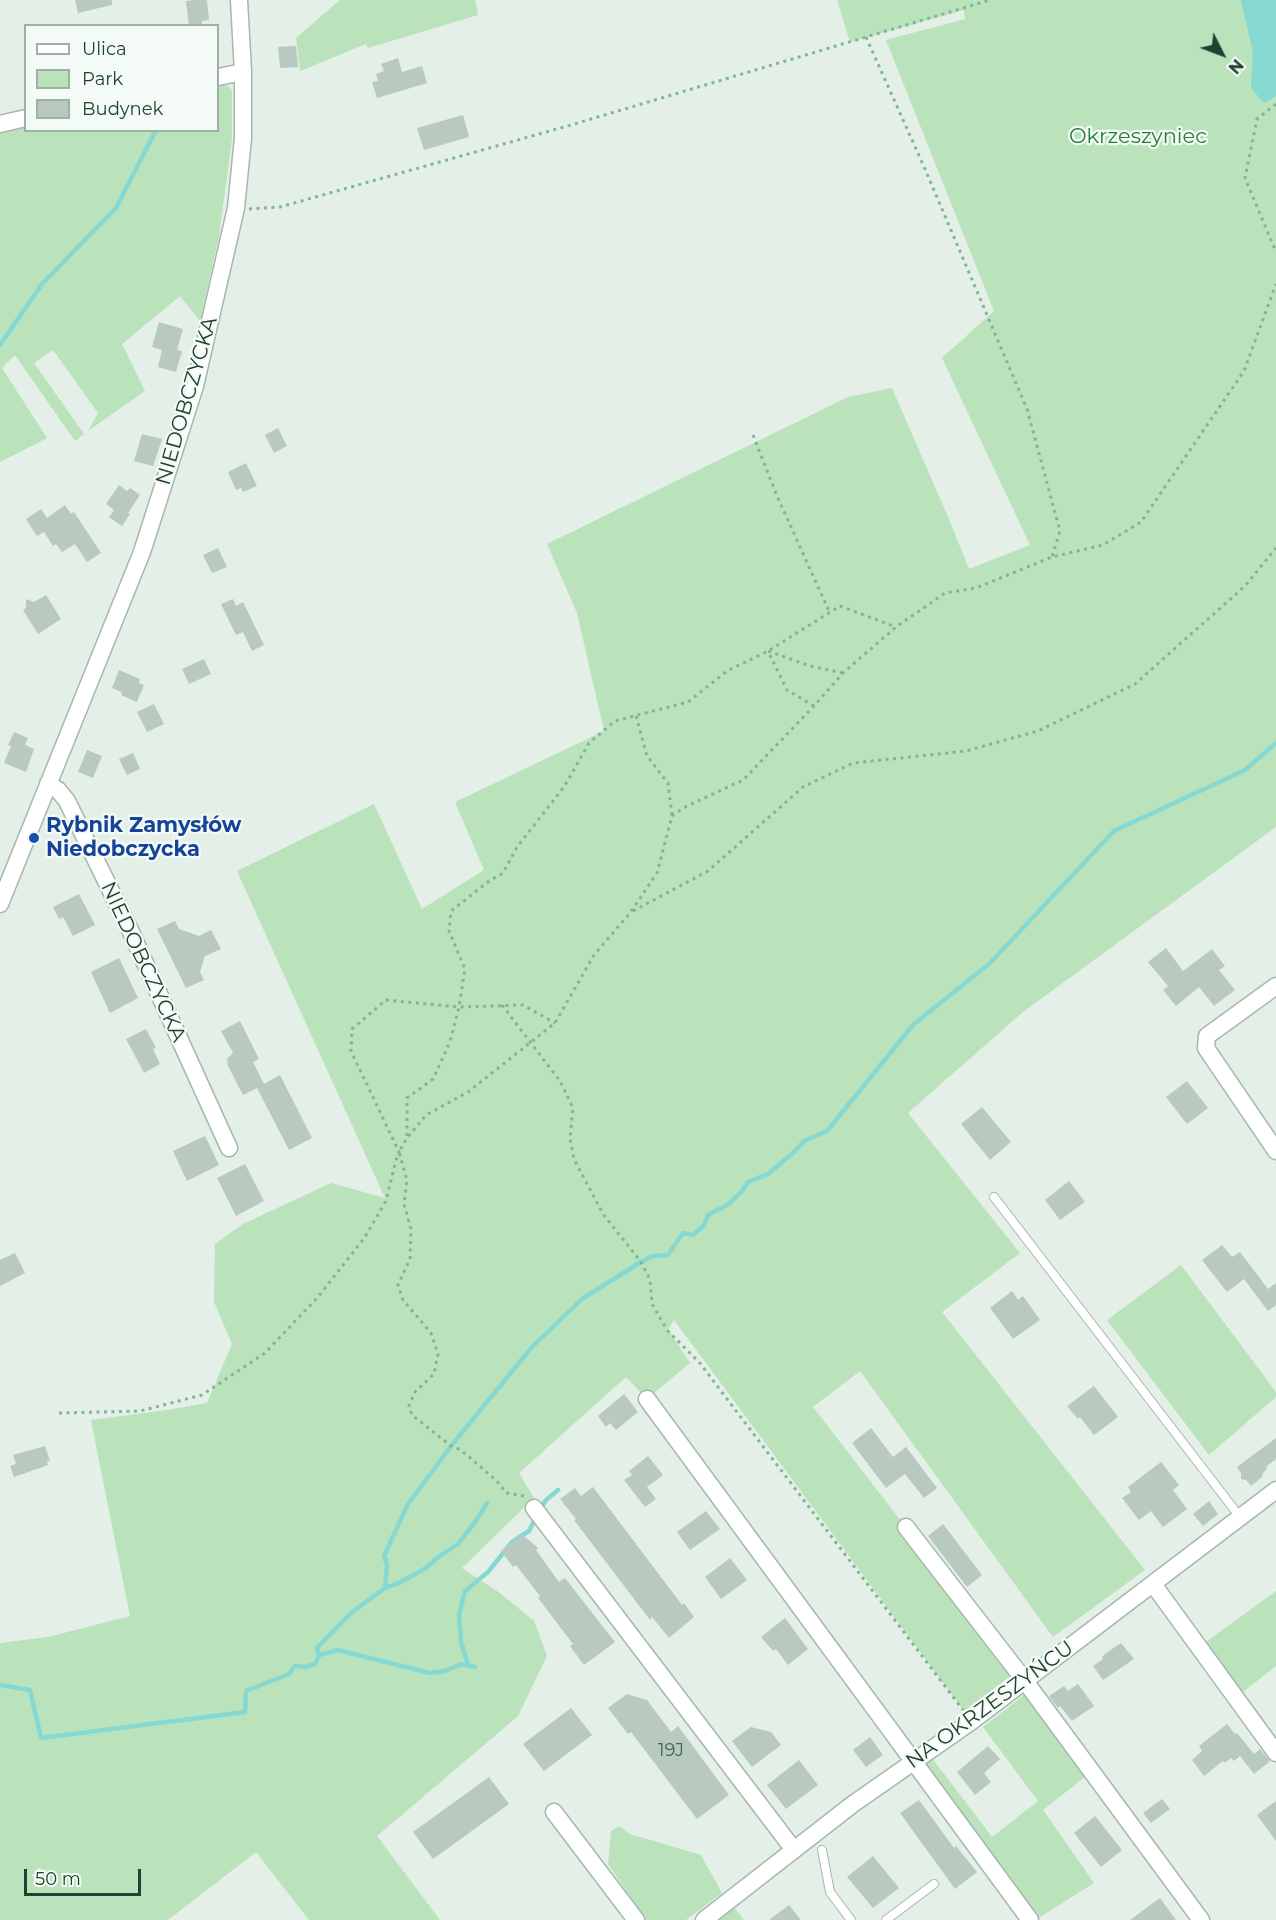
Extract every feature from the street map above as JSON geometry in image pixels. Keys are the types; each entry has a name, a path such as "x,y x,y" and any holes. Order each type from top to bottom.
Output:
{"street":[{"name":"NIEDOBCZYCKA","path":"0,904 142,552 195,386 236,208 243,138 243,72 239,0"},
{"path":"219,77 243,72"},
{"path":"0,124 24,118"},
{"name":"NIEDOBCZYCKA","path":"48,784 58,789 67,801 130,930 229,1148"},
{"path":"1276,986 1207,1036 1206,1048 1276,1151"},
{"path":"647,1399 1030,1920"},
{"name":"NA OKRZESZYŃCU","path":"704,1920 853,1804 972,1722 1276,1490"},
{"path":"530,1502 794,1850"},
{"path":"906,1527 1025,1681 1201,1920"},
{"path":"1153,1584 1276,1753"},
{"path":"554,1812 636,1920"}],"lane":[{"path":"994,1197 1240,1517"},
{"path":"822,1850 830,1892 851,1920"},
{"path":"886,1920 934,1884"}],"path":[{"path":"236,208 259,210 280,207 571,125 990,0"},
{"path":"866,37 1027,409 1060,531 1052,557"},
{"path":"1276,104 1257,119 1245,178 1276,252"},
{"path":"672,816 685,807 743,780 843,673 896,627 945,593 976,588 1052,557 1102,545 1141,522 1244,371 1276,284"},
{"path":"753,435 777,496 829,611"},
{"path":"630,913 708,871 803,787 853,763 966,752 1038,731 1135,684 1245,586 1276,548"},
{"path":"407,1138 407,1098 433,1079 450,1042 459,1007 465,969 449,931 451,911 489,881 503,873 518,846 564,787 589,744 615,722 688,702 727,671 768,651 840,606 896,627"},
{"path":"768,651 810,666 843,673"},
{"path":"768,651 787,690 814,706"},
{"path":"59,1413 140,1411 202,1395 265,1353 318,1296 365,1237 386,1201 399,1152 426,1115 468,1092 555,1023 594,955 630,913 657,873 672,816 668,783 647,756 636,716"},
{"path":"530,1502 506,1493 497,1481 461,1450 451,1446 412,1414 410,1406 415,1392 434,1374 438,1354 431,1332 403,1300 398,1285 410,1259 411,1229 404,1204 407,1180 399,1152 351,1051 352,1029 386,1000 459,1007 524,1005 555,1023"},
{"path":"502,1005 560,1081 573,1108 570,1139 574,1159 603,1214 641,1262 650,1280 652,1304 667,1330 699,1362 972,1722"}],"green space":[{"path":"340,0 475,0 478,15 368,48 366,44 300,71 296,38"},
{"name":"Okrzeszyniec","path":"837,0 1276,0 1276,827 1023,1012 908,1113 1020,1253 942,1312 1145,1570 1053,1637 860,1371 813,1407 1017,1671 964,1711 674,1320 668,1329 690,1363 647,1399 626,1377 519,1473 534,1498 462,1568 500,1593 534,1621 547,1656 518,1716 377,1836 440,1920 309,1920 256,1852 168,1920 0,1920 0,1643 48,1637 130,1616 91,1420 207,1403 232,1344 214,1302 215,1244 243,1224 331,1183 385,1198 237,871 374,804 422,909 484,870 455,802 604,731 577,613 547,544 848,397 892,388 969,569 1030,545 942,358 994,311 886,40 965,19 964,10 850,42"},
{"path":"219,82 232,90 232,139 219,236 200,321 180,296 122,344 145,391 88,431 98,413 53,350 34,363 84,434 75,441 15,355 2,368 47,438 0,462 0,131 24,126 24,132 219,132"},
{"path":"1181,1265 1276,1392 1276,1397 1209,1455 1107,1320"},
{"path":"1276,1591 1276,1666 1238,1696 1202,1645"},
{"path":"1024,1695 1085,1777 1043,1810 1094,1883 1037,1919 923,1764 932,1758 992,1837 1038,1801 983,1727"},
{"path":"619,1826 630,1834 701,1855 722,1893 686,1920 646,1920 608,1864 611,1831"},
{"path":"733,1906 744,1920 715,1920"}],"water":[{"path":"1241,0 1276,0 1276,96 1264,103 1251,88 1253,53"}],"building":[{"path":"75,0 112,0 112,5 78,13"},
{"path":"207,0 209,20 202,21 202,24 189,24 186,1"},
{"path":"296,46 298,67 280,68 278,47"},
{"path":"398,58 402,72 422,66 427,83 377,98 372,82 378,81 376,74 384,71 381,64"},
{"path":"463,115 469,137 424,150 417,128"},
{"path":"159,322 183,329 177,350 182,351 176,372 158,367 162,350 152,347"},
{"path":"278,428 287,446 274,453 265,435"},
{"path":"142,434 162,439 153,466 134,461"},
{"path":"246,463 257,486 243,492 241,488 236,490 228,472"},
{"path":"119,485 127,491 130,488 140,495 122,526 109,517 114,510 106,504"},
{"path":"65,505 71,514 74,512 101,553 87,562 75,544 62,552 56,544 53,546 44,532 37,536 26,519 41,509 47,518"},
{"path":"218,548 227,567 212,573 203,555"},
{"path":"46,595 61,619 38,634 23,610 26,608 26,599 34,602"},
{"path":"233,599 236,606 243,602 264,645 252,651 243,632 236,635 221,604"},
{"path":"204,659 211,674 189,684 182,669"},
{"path":"119,670 140,679 139,683 144,685 137,702 112,688"},
{"path":"154,704 164,724 147,732 137,712"},
{"path":"14,732 28,738 25,745 34,749 26,772 4,763"},
{"path":"87,750 102,756 93,778 78,772"},
{"path":"133,753 140,769 127,775 119,759"},
{"path":"79,894 95,925 73,936 63,917 59,919 53,907"},
{"path":"175,921 179,929 199,936 211,930 221,949 205,956 200,972 204,980 186,988 157,929"},
{"path":"1166,948 1183,971 1212,949 1225,966 1219,970 1235,990 1214,1006 1199,987 1176,1006 1163,990 1168,986 1148,962"},
{"path":"119,958 138,998 110,1013 91,972"},
{"path":"240,1021 259,1059 253,1062 264,1084 280,1075 312,1138 289,1150 257,1088 243,1095 228,1066 227,1059 233,1053 221,1031"},
{"path":"146,1029 156,1048 153,1049 160,1064 144,1073 126,1039"},
{"path":"1187,1081 1208,1108 1187,1124 1166,1097"},
{"path":"982,1107 1011,1142 990,1160 961,1124"},
{"path":"205,1136 219,1165 187,1181 173,1151"},
{"path":"245,1164 264,1201 236,1216 217,1178"},
{"path":"1069,1181 1085,1202 1060,1220 1045,1200"},
{"path":"1222,1245 1232,1257 1240,1252 1268,1289 1276,1283 1276,1305 1268,1311 1244,1279 1227,1292 1202,1260"},
{"path":"15,1253 25,1273 0,1286 0,1260"},
{"path":"1012,1291 1018,1300 1023,1296 1040,1320 1013,1339 990,1308"},
{"path":"1094,1386 1118,1417 1094,1435 1080,1417 1078,1419 1067,1406"},
{"path":"624,1394 638,1412 616,1430 610,1423 606,1427 598,1416"},
{"path":"871,1428 893,1457 906,1447 937,1488 924,1498 905,1474 886,1488 852,1443"},
{"path":"1276,1438 1276,1459 1266,1467 1262,1477 1251,1486 1246,1480 1241,1479 1241,1473 1237,1467"},
{"path":"45,1446 50,1461 47,1461 48,1465 14,1477 10,1466 16,1464 13,1455"},
{"path":"648,1456 663,1475 647,1487 656,1499 645,1507 624,1480 632,1475 629,1471"},
{"path":"1161,1462 1179,1485 1173,1490 1187,1509 1163,1527 1151,1511 1139,1520 1122,1498 1131,1492 1128,1487"},
{"path":"593,1487 682,1605 684,1603 694,1617 669,1638 652,1617 650,1620 560,1499 575,1488 581,1496"},
{"path":"1209,1501 1218,1514 1203,1526 1193,1514"},
{"path":"706,1511 720,1529 690,1550 677,1532"},
{"path":"943,1524 982,1575 967,1587 928,1536"},
{"path":"523,1535 538,1548 536,1550 559,1582 565,1578 615,1642 584,1665 570,1646 573,1644 538,1598 540,1596 516,1565 513,1567 501,1551"},
{"path":"730,1558 747,1580 721,1599 705,1577"},
{"path":"785,1618 808,1649 788,1665 776,1649 773,1651 761,1637"},
{"path":"1121,1643 1134,1659 1103,1680 1093,1666"},
{"path":"1078,1684 1094,1706 1072,1721 1049,1696 1064,1686 1068,1691"},
{"path":"627,1694 647,1700 671,1732 678,1726 729,1795 697,1819 631,1732 628,1734 608,1708"},
{"path":"571,1708 592,1735 544,1771 523,1744"},
{"path":"1227,1724 1254,1754 1260,1749 1270,1761 1254,1774 1240,1756 1234,1761 1231,1758 1224,1763 1223,1761 1204,1776 1192,1760 1202,1751 1199,1746"},
{"path":"751,1727 771,1732 781,1745 752,1767 732,1741"},
{"path":"870,1737 883,1755 866,1767 853,1750"},
{"path":"988,1746 1000,1759 984,1773 991,1782 975,1795 957,1772"},
{"path":"799,1760 818,1785 786,1809 767,1785"},
{"path":"489,1777 509,1804 433,1859 413,1832"},
{"path":"1162,1799 1170,1809 1151,1823 1143,1813"},
{"path":"919,1800 954,1848 956,1846 977,1872 955,1889 900,1813"},
{"path":"1276,1801 1276,1841 1257,1815"},
{"path":"1095,1816 1122,1850 1101,1867 1074,1833"},
{"path":"873,1856 899,1888 873,1908 847,1877"},
{"path":"1160,1898 1176,1920 1130,1920"},
{"path":"789,1905 801,1920 769,1920"}],"waterway":[{"path":"0,345 42,284 116,208 155,132"},
{"path":"0,1685 30,1690 41,1738 245,1712 246,1691 289,1674 295,1666 305,1667 315,1664 319,1655 317,1648 351,1613 385,1588 387,1565 384,1556 408,1504 451,1446 532,1347 582,1299 641,1262 653,1256 668,1255 683,1233 693,1235 704,1225 708,1215 729,1204 748,1182 768,1174 804,1141 827,1131 913,1025 990,963 1114,831 1245,770 1276,743"},
{"path":"540,1510 546,1500 558,1490"},
{"path":"385,1588 426,1568 458,1544 487,1503"},
{"path":"468,1665 461,1642 459,1615 465,1591 488,1572 512,1542 529,1531 536,1517"},
{"path":"319,1655 338,1650 430,1673 445,1671 461,1664 475,1667"}],"place":[{"name":"Rybnik Zamysłów Niedobczycka","path":"34,838"}]}
